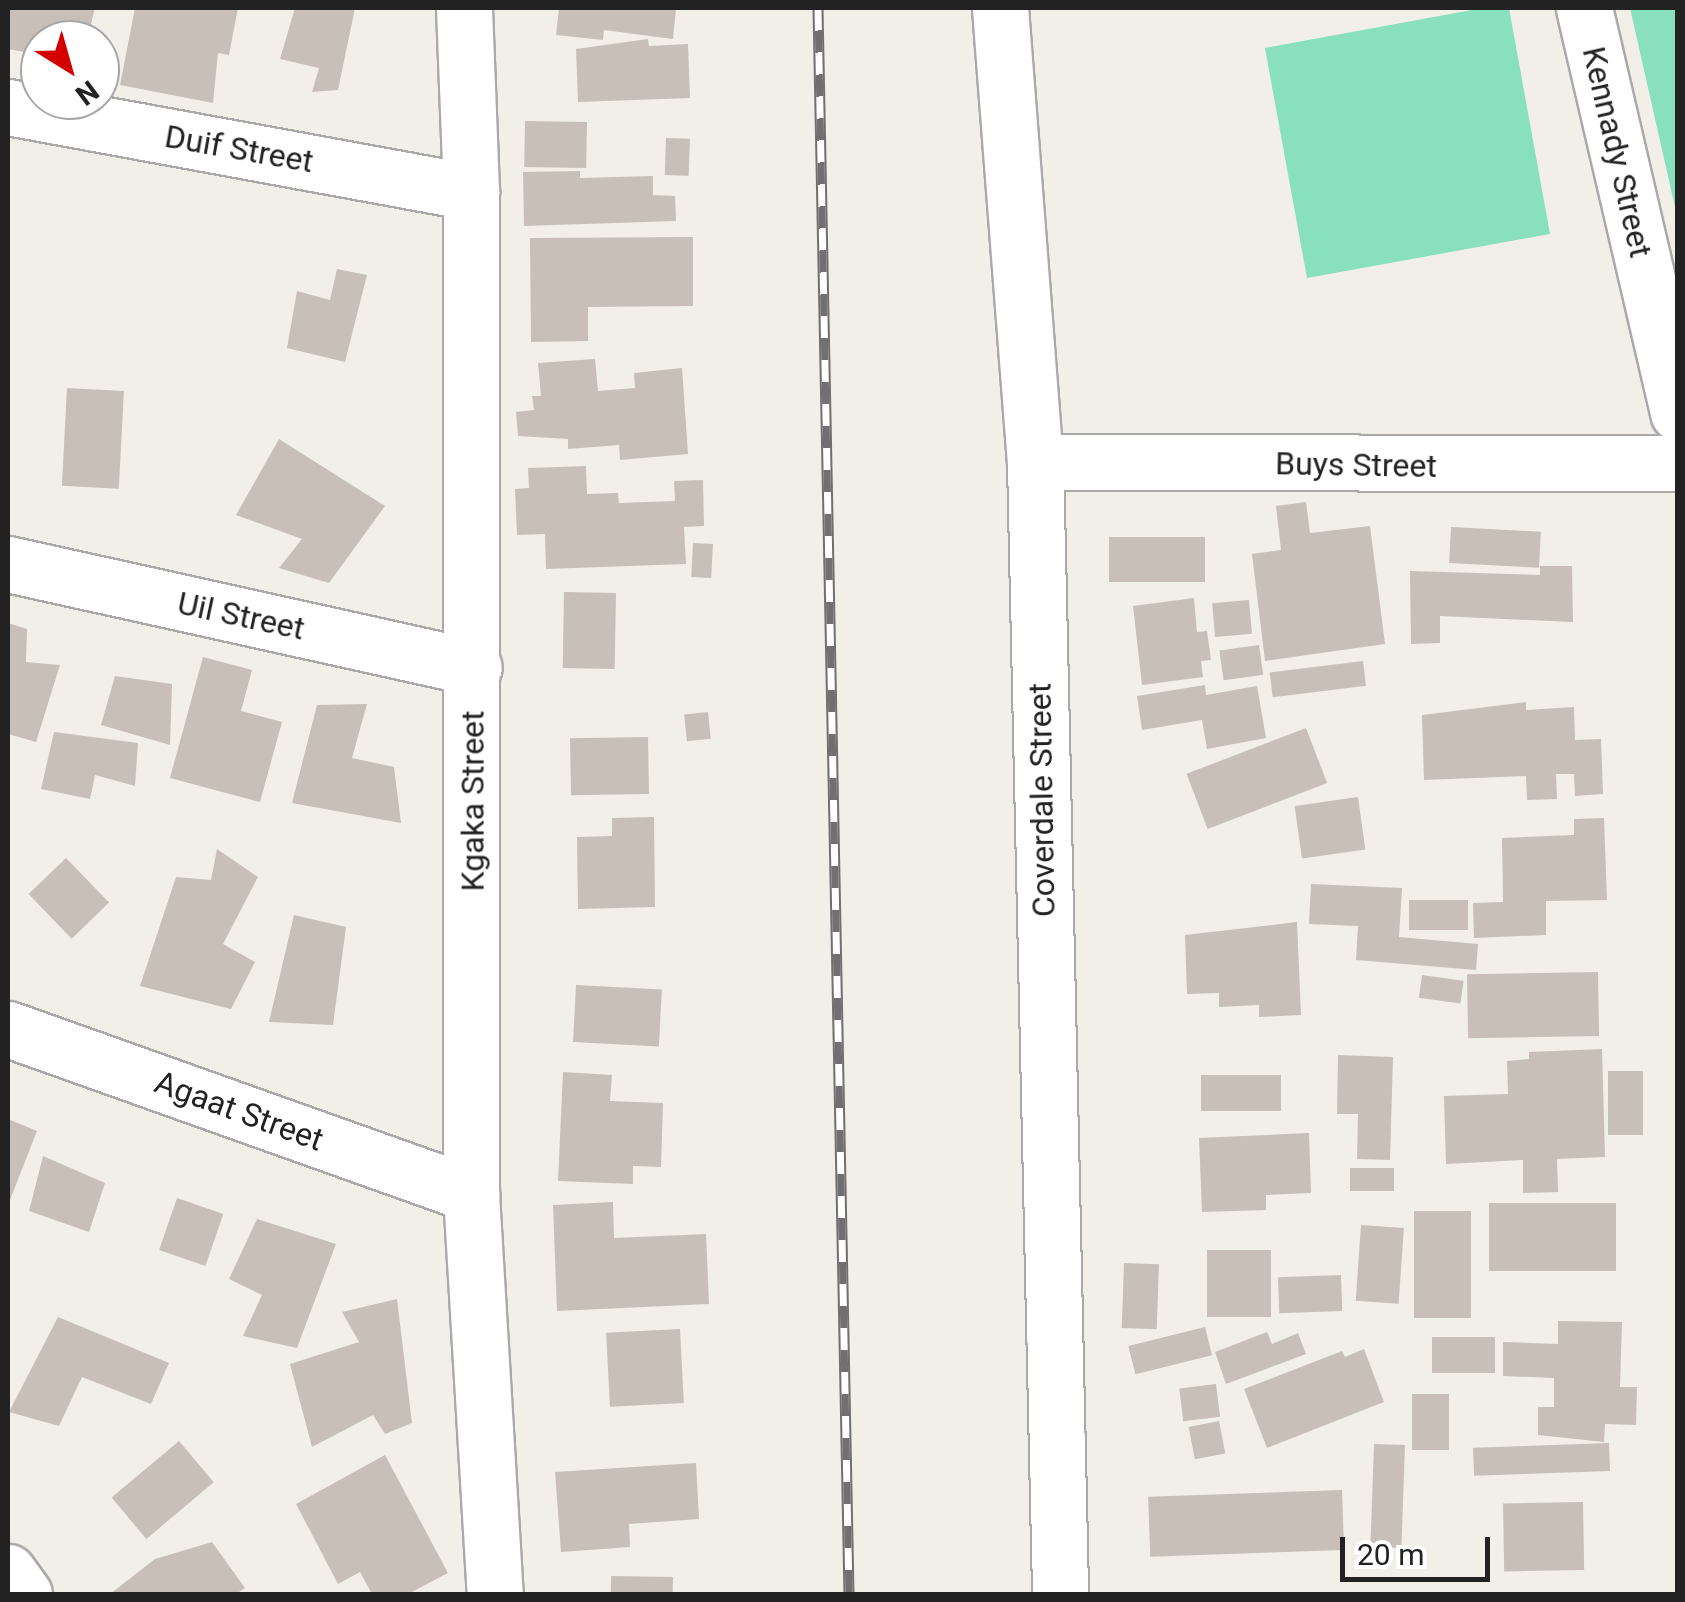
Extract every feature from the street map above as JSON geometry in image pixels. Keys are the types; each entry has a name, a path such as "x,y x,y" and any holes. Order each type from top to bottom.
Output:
{"street":[{"name":"Kgaka Street","path":"464,8 472,192 470,1194 495,1594"},
{"name":"Coverdale Street","path":"1000,8 1035,462 1060,1594"},
{"name":"Kennady Street","path":"1584,8 1678,413"},
{"name":"Duif Street","path":"8,107 472,192"},
{"name":"Buys Street","path":"1035,462 1678,463"},
{"name":"Uil Street","path":"8,564 474,667"},
{"name":"Agaat Street","path":"8,1029 470,1194"},
{"path":"8,1572 24,1594"}],"green space":[{"path":"1483,8 1509,8 1550,234 1307,278 1265,48"},
{"path":"1630,8 1677,8 1677,216"}],"building":[{"path":"8,8 95,8 92,20 20,20 20,51 8,49"},
{"path":"135,8 238,8 229,55 218,53 213,103 120,85"},
{"path":"295,8 355,8 338,90 312,92 319,68 280,59"},
{"path":"559,8 676,9 673,39 604,30 603,40 556,35"},
{"path":"648,39 649,46 688,44 690,98 578,102 576,49"},
{"path":"525,121 587,122 586,168 524,167"},
{"path":"666,138 690,139 689,176 665,175"},
{"path":"580,171 580,178 653,176 653,195 675,196 676,221 524,226 523,172"},
{"path":"693,237 693,306 588,307 588,341 531,342 530,238"},
{"path":"337,269 367,275 345,362 287,348 297,291 330,300"},
{"path":"595,359 598,391 635,388 634,373 682,368 688,454 620,460 619,445 568,449 568,439 518,436 516,412 534,410 532,396 541,396 538,363"},
{"path":"67,388 124,391 119,489 62,486"},
{"path":"279,439 385,506 329,583 279,568 302,539 236,515"},
{"path":"586,466 587,494 618,493 619,503 675,501 674,481 703,480 704,526 684,527 686,564 546,569 545,534 517,535 515,489 529,488 528,468"},
{"path":"1306,502 1310,533 1370,526 1385,644 1265,661 1252,554 1281,550 1276,506"},
{"path":"1451,527 1541,532 1539,568 1449,563"},
{"path":"1109,537 1205,537 1205,582 1109,582"},
{"path":"693,543 713,544 711,578 691,577"},
{"path":"1540,566 1572,566 1573,622 1440,616 1440,643 1411,644 1410,571 1540,575"},
{"path":"564,592 616,593 615,669 563,668"},
{"path":"1194,598 1197,632 1207,631 1211,660 1201,661 1203,677 1142,685 1133,606"},
{"path":"1249,600 1252,634 1215,637 1212,603"},
{"path":"8,623 27,629 26,662 60,665 36,742 8,734"},
{"path":"1259,645 1263,675 1224,680 1219,651"},
{"path":"203,657 252,670 241,711 282,722 260,802 170,778"},
{"path":"1363,661 1366,686 1273,697 1270,672"},
{"path":"115,676 172,684 170,745 101,725"},
{"path":"1205,685 1206,695 1257,686 1266,738 1207,749 1202,720 1142,730 1137,696"},
{"path":"1526,702 1526,710 1574,707 1575,740 1601,739 1603,794 1575,796 1574,774 1556,774 1557,799 1527,800 1526,776 1424,780 1422,715"},
{"path":"367,704 352,758 394,767 401,823 292,803 317,705"},
{"path":"708,712 711,739 687,741 684,715"},
{"path":"1306,728 1327,783 1208,829 1187,774"},
{"path":"54,732 138,743 135,786 95,775 90,799 41,789"},
{"path":"648,737 649,794 571,795 570,738"},
{"path":"1358,797 1365,849 1302,858 1295,806"},
{"path":"654,817 655,907 578,909 577,837 612,836 612,818"},
{"path":"1604,818 1607,900 1546,901 1546,935 1474,938 1473,903 1503,902 1502,838 1574,835 1574,819"},
{"path":"217,849 258,877 223,944 255,962 231,1009 140,986 176,877 211,880"},
{"path":"66,858 109,903 72,939 29,894"},
{"path":"1311,884 1402,888 1399,937 1478,944 1476,970 1356,960 1358,926 1309,924"},
{"path":"1409,900 1468,900 1468,930 1409,930"},
{"path":"294,915 346,927 333,1025 269,1022"},
{"path":"1297,922 1301,1015 1259,1017 1259,1005 1219,1007 1219,993 1187,994 1185,935"},
{"path":"1598,972 1599,1036 1468,1038 1467,974"},
{"path":"1422,975 1464,981 1460,1004 1419,998"},
{"path":"576,985 662,990 659,1046 573,1042"},
{"path":"1602,1049 1605,1157 1557,1159 1558,1192 1523,1193 1523,1160 1446,1164 1444,1096 1508,1094 1507,1061 1529,1059 1529,1052"},
{"path":"1338,1055 1393,1057 1390,1160 1357,1159 1358,1114 1337,1114"},
{"path":"1608,1071 1643,1071 1643,1135 1608,1135"},
{"path":"563,1072 612,1075 610,1101 663,1103 661,1167 633,1166 633,1184 558,1181"},
{"path":"1201,1075 1281,1075 1281,1111 1201,1111"},
{"path":"8,1119 37,1131 8,1205"},
{"path":"1309,1133 1311,1193 1266,1195 1266,1210 1202,1212 1199,1138"},
{"path":"43,1156 105,1183 89,1232 29,1211"},
{"path":"1350,1168 1394,1168 1394,1191 1350,1191"},
{"path":"177,1198 223,1214 205,1266 159,1250"},
{"path":"613,1202 614,1238 706,1234 709,1304 557,1311 553,1205"},
{"path":"1489,1203 1616,1203 1616,1271 1489,1271"},
{"path":"1414,1211 1471,1211 1471,1318 1414,1318"},
{"path":"257,1219 336,1244 297,1348 243,1336 262,1295 229,1279"},
{"path":"1361,1225 1404,1228 1399,1304 1356,1301"},
{"path":"1207,1250 1271,1250 1271,1317 1207,1317"},
{"path":"1124,1263 1159,1264 1157,1329 1122,1328"},
{"path":"1341,1275 1342,1311 1279,1313 1278,1277"},
{"path":"397,1299 412,1423 385,1434 373,1415 312,1447 290,1364 359,1342 342,1312"},
{"path":"58,1317 169,1363 151,1404 82,1377 59,1426 9,1412"},
{"path":"1558,1321 1622,1322 1620,1387 1637,1387 1636,1425 1605,1424 1604,1442 1538,1435 1538,1407 1554,1407 1554,1378 1503,1376 1503,1342 1558,1344"},
{"path":"1205,1327 1212,1355 1135,1374 1128,1346"},
{"path":"680,1329 684,1403 610,1407 606,1333"},
{"path":"1267,1332 1272,1344 1298,1333 1306,1354 1226,1384 1215,1352"},
{"path":"1432,1337 1495,1337 1495,1373 1432,1373"},
{"path":"1364,1349 1384,1402 1267,1448 1244,1389 1342,1351 1345,1357"},
{"path":"1216,1384 1220,1417 1183,1421 1179,1389"},
{"path":"1412,1394 1449,1394 1449,1450 1412,1450"},
{"path":"1219,1421 1225,1453 1195,1459 1189,1427"},
{"path":"179,1441 214,1482 146,1539 112,1498"},
{"path":"1609,1443 1610,1471 1474,1476 1473,1448"},
{"path":"1374,1444 1405,1445 1401,1548 1370,1547"},
{"path":"385,1455 448,1573 408,1594 372,1594 360,1572 338,1584 296,1504"},
{"path":"696,1463 699,1519 629,1524 630,1547 561,1552 555,1472"},
{"path":"1342,1490 1344,1550 1150,1557 1148,1497"},
{"path":"1583,1502 1584,1570 1504,1571 1503,1503"},
{"path":"212,1542 245,1588 236,1594 110,1594 155,1559"},
{"path":"611,1576 673,1577 673,1594 611,1594"}],"railway":[{"path":"818,8 849,1594"}]}
